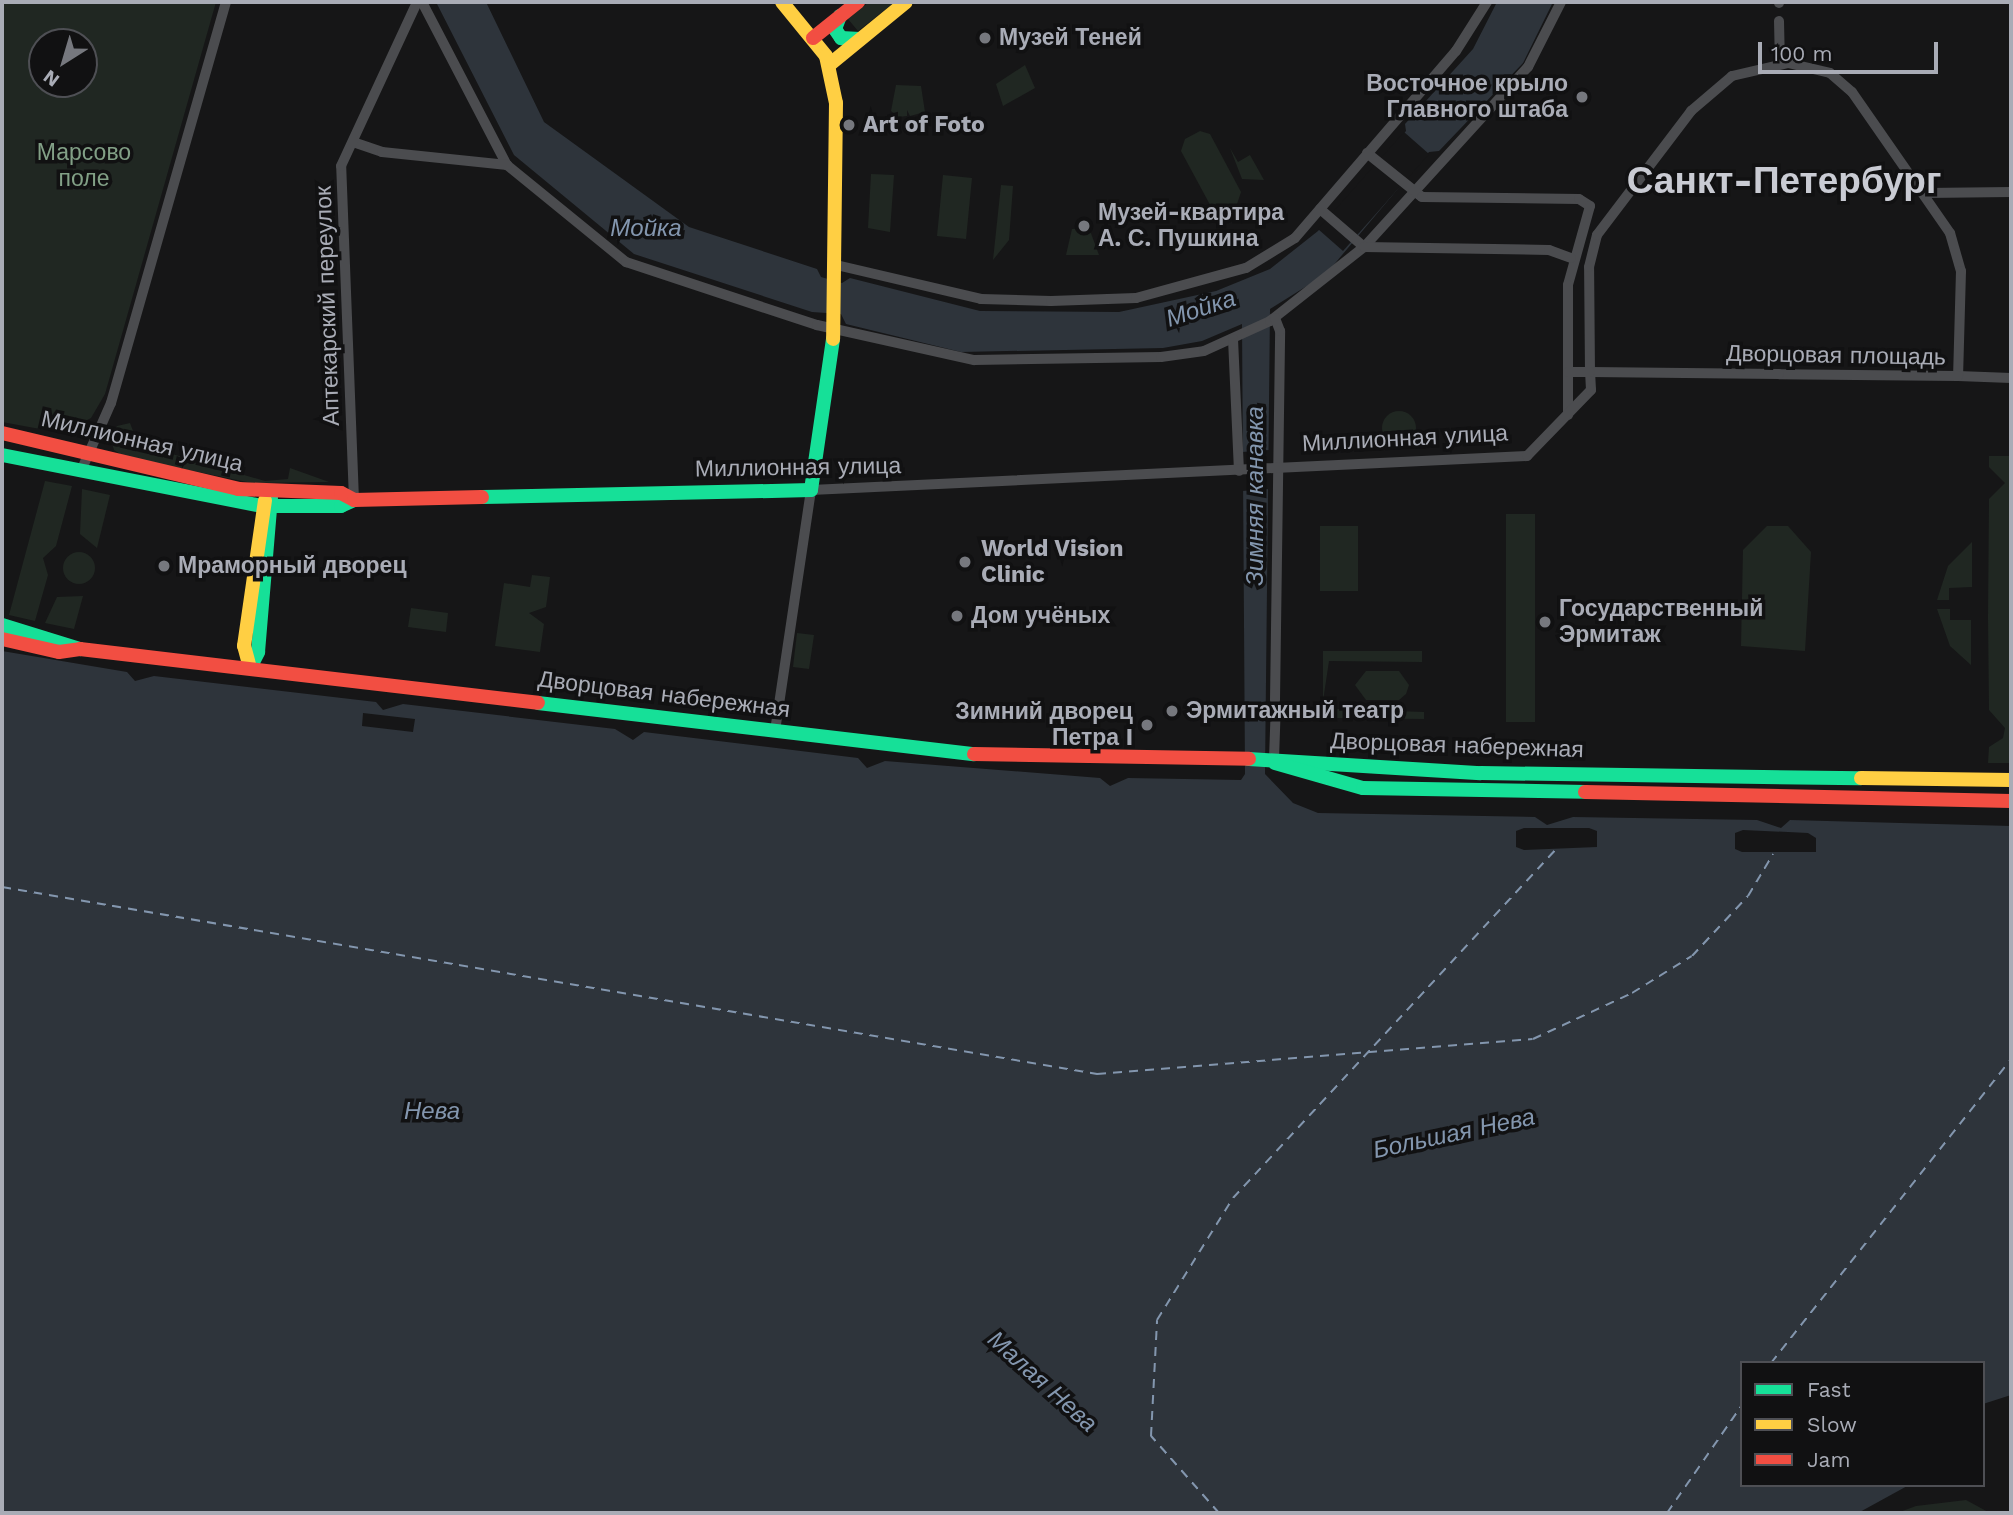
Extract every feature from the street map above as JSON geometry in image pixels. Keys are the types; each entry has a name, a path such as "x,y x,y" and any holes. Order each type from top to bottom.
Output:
{"main road":[{"path":"782,2 813,38 829,65 836,103 829,312 832,329 811,490"},
{"path":"813,38 858,2"},
{"path":"829,65 906,2"},
{"path":"842,15 837,34 851,42 862,38"},
{"name":"Миллионная улица","path":"2,433 269,502"},
{"name":"Миллионная улица","path":"2,455 269,502 341,493 354,500 811,490"},
{"path":"250,668 258,652 269,502"},
{"name":"Дворцовая набережная","path":"2,625 80,649 1006,758 1272,760 1481,774 2011,780"},
{"name":"Дворцовая набережная","path":"2,639 59,652 80,649"},
{"name":"Дворцовая набережная","path":"1272,760 1323,781 1363,788 2011,801"}],"street":[{"path":"81,471 85,455 111,403 226,2"},
{"name":"Аптекарский переулок","path":"354,500 341,166 417,2"},
{"path":"422,2 507,165 626,262 832,329 974,360 1161,357 1238,337 1272,320 1364,247 1528,67 1561,2"},
{"path":"832,271 981,299 1114,302 1256,264 1295,238 1456,51 1487,2"},
{"path":"1779,21 1780,64"},
{"name":"Дворцовая площадь","path":"1780,64 1810,64 1852,92 1926,193 1950,233 1961,271 1958,376 1590,372 1589,267 1605,220 1711,90 1732,76 1780,64"},
{"path":"353,142 382,152 507,165"},
{"path":"1367,152 1414,192 1444,201 1585,201 1591,213 1571,258 1568,415"},
{"path":"1926,193 2011,192"},
{"path":"1320,209 1364,247 1549,250 1571,258"},
{"path":"1272,320 1275,701"},
{"path":"1238,337 1240,471"},
{"path":"1568,372 1590,372"},
{"name":"Миллионная улица","path":"811,490 1527,456 1591,390 1590,372"},
{"path":"1958,376 2011,377"},
{"path":"775,731 811,490"},
{"path":"1272,760 1275,721"}],"green space":[{"name":"Марсово поле","path":"2,2 216,2 105,394 91,418 62,433 2,422"},
{"path":"869,2 895,2 858,31 848,19"},
{"path":"1025,65 1035,88 1003,106 996,84"},
{"path":"896,85 921,86 925,112 910,116 907,110 907,116 898,117 891,111"},
{"path":"1200,131 1210,134 1241,192 1236,207 1215,214 1181,151 1185,139"},
{"path":"1230,148 1238,162 1250,155 1264,180 1242,179"},
{"path":"871,174 894,175 890,232 868,228"},
{"path":"943,175 972,178 966,239 937,236"},
{"path":"1001,185 1013,186 1009,240 993,260"},
{"path":"1089,228 1099,255 1066,255 1072,229"},
{"path":"1399,411 1411,416 1416,428 1411,440 1399,445 1387,440 1382,428 1387,416"},
{"path":"130,423 138,444 265,481 288,479 290,468 329,482 252,483 125,457 114,450 110,437 117,426"},
{"path":"1989,456 2011,456 2011,763 1988,763 1989,747 2003,738 2005,728 1989,710 1989,499 2005,483 1989,467"},
{"path":"45,481 72,486 56,546 43,558 48,575 35,621 9,615"},
{"path":"82,489 110,495 97,548 80,534"},
{"path":"1506,514 1535,514 1535,722 1506,722"},
{"path":"1320,526 1358,526 1358,591 1320,591"},
{"path":"1767,526 1788,526 1811,552 1805,651 1741,646 1743,550"},
{"path":"1972,542 1972,587 1949,588 1949,600 1937,600 1948,566"},
{"path":"79,552 91,556 95,568 91,580 79,584 67,580 63,568 67,556"},
{"path":"532,575 550,577 546,607 529,613 544,624 540,652 495,646 504,583 530,587"},
{"path":"83,596 74,629 45,623 57,597"},
{"path":"411,608 448,613 446,632 408,627"},
{"path":"1937,609 1950,609 1950,620 1971,620 1971,665 1950,646"},
{"path":"797,633 814,635 809,669 793,667"},
{"path":"1323,651 1422,651 1422,662 1329,661 1323,701"},
{"path":"1366,671 1399,671 1409,685 1406,694 1399,700 1366,700 1355,685"},
{"path":"1337,709 1424,712 1424,719 1337,718"},
{"path":"1966,1500 1990,1513 1897,1513 1916,1506"}],"water":[{"name":"Нева","path":"436,2 486,2 544,122 689,227 817,269 821,277 842,283 850,278 980,311 1119,312 1216,291 1270,269 1318,231 1406,131 1405,124 1473,49 1497,2 1553,2 1523,63 1439,151 1429,152 1326,274 1270,309 1265,774 1293,803 1318,813 1535,817 1547,825 1573,817 1757,820 1781,828 1790,820 2011,826 2011,1395 1985,1403 1985,1361 1740,1361 1740,1487 1905,1487 1858,1513 2,1513 2,651 127,672 135,681 154,676 376,702 383,710 403,704 615,729 633,740 644,732 858,758 867,768 885,761 1100,778 1110,786 1128,778 1241,780 1245,774 1242,324 1202,341 1163,348 961,352 846,324 841,314 812,312 634,254 514,155"}],"pier":[{"path":"1404,132 1429,154 1343,251 1318,229"},
{"path":"1269,450 1269,489 1242,491 1242,452"},
{"path":"363,713 415,719 413,732 362,726"},
{"path":"1524,828 1589,828 1597,831 1597,847 1524,850 1516,847 1516,831"},
{"path":"1743,830 1808,833 1816,838 1816,852 1742,852 1735,849 1735,833"}],"ferry route":[{"path":"1219,1513 1151,1436 1157,1320 1233,1198 1555,850"},
{"path":"2,887 1097,1074 1533,1039 1632,993 1692,956 1748,896 1773,854"},
{"path":"1773,1361 2011,1059"},
{"path":"1667,1513 1740,1408"}],"traffic: fast":[{"path":"840,16 835,29 841,38 860,39"},
{"path":"482,497 811,490 833,339"},
{"path":"2,455 262,506 341,506 354,500"},
{"path":"250,668 258,652 271,498"},
{"path":"2,625 80,649"},
{"path":"538,703 974,754"},
{"path":"1249,759 1481,773 1861,778"},
{"path":"1275,763 1363,788 1585,792"}],"traffic: slow":[{"path":"782,2 826,56 836,103 833,339"},
{"path":"829,65 906,2"},
{"path":"250,668 244,646 265,501"},
{"path":"1861,778 2011,780"}],"traffic: jam":[{"path":"813,38 858,2"},
{"path":"2,433 238,489 341,493 354,500 482,497"},
{"path":"2,639 59,652 80,649 538,703"},
{"path":"974,754 1249,759"},
{"path":"1585,792 2011,801"}],"place":[{"name":"Музей Теней","path":"985,38"},
{"name":"Восточное крыло Главного штаба","path":"1582,97"},
{"name":"Art of Foto","path":"849,125"},
{"name":"Музей-квартира А. С. Пушкина","path":"1084,226"},
{"name":"World Vision Clinic","path":"965,562"},
{"name":"Мраморный дворец","path":"164,566"},
{"name":"Дом учёных","path":"957,616"},
{"name":"Государственный Эрмитаж","path":"1545,622"},
{"name":"Эрмитажный театр","path":"1172,711"},
{"name":"Зимний дворец Петра I","path":"1147,725"}],"district":[{"name":"Санкт-Петербург","path":"1784,181"}],"water label":[{"name":"Мойка","path":"646,229"},
{"name":"Мойка","path":"1201,309"},
{"name":"Зимняя канавка","path":"1256,496"},
{"name":"Большая Нева","path":"1454,1134"},
{"name":"Малая Нева","path":"1042,1382"}]}
